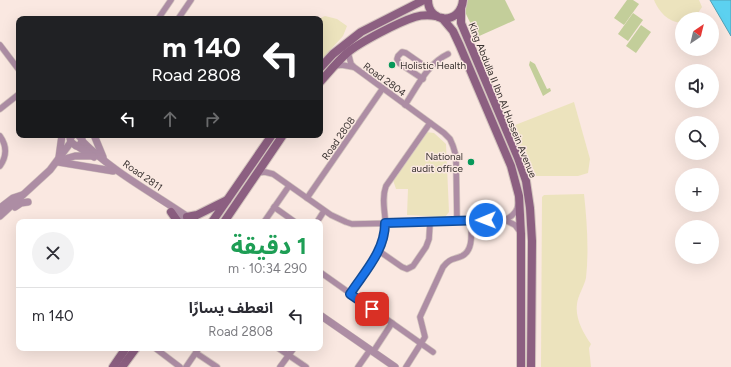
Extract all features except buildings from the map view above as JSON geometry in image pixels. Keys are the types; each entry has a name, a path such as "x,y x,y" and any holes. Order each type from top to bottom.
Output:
{"main road":[{"path":"323,65 333,54 361,32 424,0"},
{"name":"King Abdulla II Ibn Al Hussein Avenue","path":"428,0 429,8 453,31 460,46 511,166 519,196 521,234 521,366"},
{"name":"King Abdulla II Ibn Al Hussein Avenue","path":"463,0 461,9 461,23 525,175 528,190 532,241 531,367"},
{"path":"323,78 333,66 348,52 384,31 414,17 426,14 439,17 451,17 455,16 461,9"},
{"path":"214,219 270,138"},
{"path":"227,219 281,138"},
{"path":"186,219 228,200"},
{"path":"171,212 176,219"},
{"path":"113,367 124,351"},
{"path":"122,367 134,351"}],"street":[{"path":"160,16 171,0"},
{"path":"180,16 191,0"},
{"path":"0,45 16,66"},
{"path":"348,52 351,64 354,67"},
{"path":"422,79 399,63 398,56 402,52 406,53 429,69"},
{"name":"Road 2804","path":"406,105 429,69 438,60 448,54"},
{"path":"333,66 342,65 354,67"},
{"name":"Road 2804","path":"354,67 450,139 456,156 457,221"},
{"name":"Road 2808","path":"307,198 383,88"},
{"path":"1,106 16,96"},
{"path":"350,294 379,251 385,235 384,195 386,186 430,123"},
{"path":"0,136 5,146 5,157 0,166"},
{"path":"58,161 62,138"},
{"path":"95,138 105,160"},
{"path":"1,212 13,198 22,195 47,174 76,139"},
{"name":"Road 2811","path":"76,139 186,219"},
{"name":"Road 2811","path":"76,139 93,156 113,171 171,212 186,219"},
{"path":"58,161 75,156 93,156"},
{"path":"266,160 273,174"},
{"path":"58,161 113,171"},
{"path":"257,173 265,172 273,174 324,211 352,224 505,220 511,217 518,209 519,196"},
{"path":"266,219 289,186"},
{"path":"1,212 21,203 28,202"},
{"path":"274,207 291,219"},
{"path":"319,219 324,211"},
{"path":"505,220 515,225 521,234"},
{"path":"406,367 422,344 425,337 420,317 444,267 448,261 466,253 469,248 471,221"},
{"path":"379,251 402,267 410,268 428,245 430,222"},
{"path":"323,274 433,352"},
{"path":"323,317 394,367"},
{"path":"358,367 392,323"},
{"path":"159,351 180,367"},
{"path":"186,367 197,351"},
{"path":"199,351 217,367"},
{"path":"283,351 306,367"},
{"path":"280,367 292,351"}],"green space":[{"path":"468,0 505,0 515,20 477,37 466,14 465,5"},
{"path":"627,0 633,0 639,4 624,25 614,18"},
{"path":"633,13 643,20 628,41 618,34"},
{"path":"641,25 651,32 636,53 626,46"},
{"path":"530,61 535,64 547,89 550,88 551,91 543,96 529,65"}],"sand":[{"path":"654,0 699,0 702,7 699,12 675,12 675,22 665,16"},
{"path":"323,17 337,19 347,26 343,36 323,58"},
{"path":"574,102 590,159 588,173 578,176 532,176 527,170 510,127"},
{"path":"426,132 434,133 446,144 449,212 445,217 407,215 408,189 396,189 393,180"},
{"path":"584,194 587,236 587,268 586,278 577,304 577,315 580,325 591,344 589,348 591,367 541,367 542,197 544,195"}],"water":[{"path":"710,0 731,0 731,36 719,15 719,12 717,12"}],"place":[{"name":"Holistic Health","path":"392,65"},
{"name":"National audit office","path":"471,162"}],"route":[{"path":"372,309 350,294 379,251 385,235 385,223 486,220"}]}
